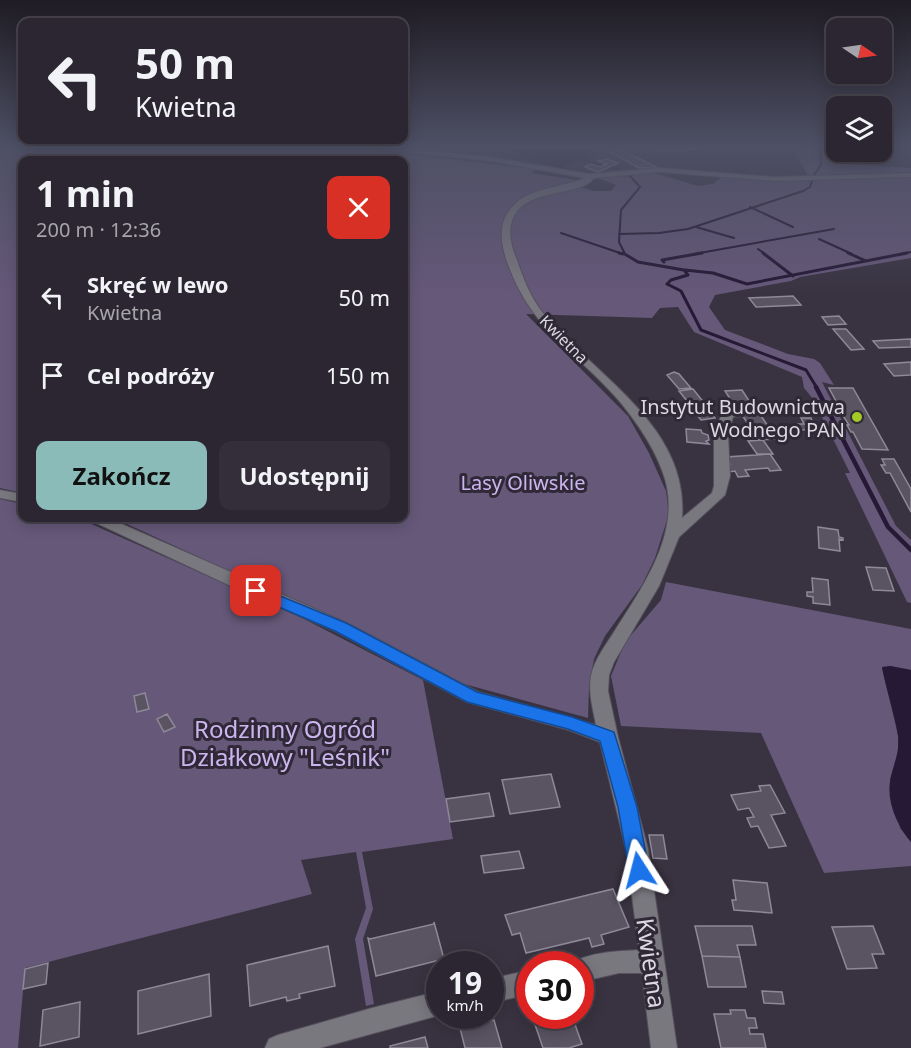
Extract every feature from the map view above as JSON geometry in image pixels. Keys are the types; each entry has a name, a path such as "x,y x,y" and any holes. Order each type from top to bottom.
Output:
{"street":[{"name":"Kwietna","path":"535,197 524,200 508,220 505,229 506,247 527,296 541,317 626,402 668,466 676,502 673,534 652,585 613,646 600,675 599,691 608,737 637,849 664,1048"},
{"name":"Kwietna","path":"673,534 718,495 722,487 720,446 723,420 728,414 765,410"},
{"path":"0,494 18,497"},
{"path":"106,522 341,627 473,697 572,724 608,737"},
{"path":"594,968 619,962 651,961"},
{"path":"278,1048 426,1006"}],"green space":[{"name":"Lasy Oliwskie","path":"0,197 18,197 18,492 0,488"},
{"name":"Lasy Oliwskie","path":"408,197 911,197 911,258 800,277 791,281 715,295 709,307 725,330 788,354 814,359 820,363 834,385 822,382 896,526 911,540 911,603 907,602 845,473 850,473 813,399 804,388 802,377 694,332 678,307 660,308 652,318 526,314 628,416 649,453 666,491 669,514 655,558 642,585 605,636 594,659 589,687 588,718 446,679 283,596 123,522 408,522"},
{"name":"Rodzinny Ogród Działkowy \"Leśnik\"","path":"0,499 18,503 18,522 87,522 304,619 423,680 453,839 362,852 373,909 363,939 374,1004 366,1006 355,939 366,908 356,852 301,860 312,894 25,968 18,1048 0,1048"},
{"path":"666,582 911,629 911,670 890,666 882,668 898,735 898,756 890,779 900,828 911,842 911,866 824,873 761,733 621,726 611,676 625,642 661,600"}],"shaded area":[{"path":"890,666 911,670 911,842 901,828 891,803 890,786 898,736 882,667"}],"building":[{"path":"793,296 801,305 756,307 749,298"},
{"path":"839,316 846,324 828,325 822,317"},
{"path":"833,329 846,329 864,349 851,350"},
{"path":"911,339 911,347 879,348 873,341"},
{"path":"911,362 911,375 894,376 884,364"},
{"path":"674,372 679,374 691,388 679,389 667,375"},
{"name":"Instytut Budownictwa Wodnego PAN","path":"829,388 853,388 888,450 862,449 835,403 837,403"},
{"path":"693,389 709,409 695,411 679,391"},
{"path":"742,390 751,404 734,405 725,391"},
{"path":"708,409 715,418 701,420 694,411"},
{"path":"759,413 777,439 759,440 742,415"},
{"path":"801,418 811,418 815,429 801,430 798,424 804,424"},
{"path":"686,429 701,430 702,433 708,435 709,440 706,441 709,444 687,442"},
{"path":"763,440 773,454 757,454 748,441"},
{"path":"770,454 781,470 770,471 768,468 745,470 749,476 738,477 735,471 729,472 726,464 730,464 726,457"},
{"path":"882,459 894,459 911,489 911,512 890,473 886,473 881,465 885,465"},
{"path":"818,527 838,530 839,537 843,538 843,540 839,539 840,551 819,548"},
{"path":"866,567 886,568 894,591 873,590"},
{"path":"812,578 828,580 830,605 813,603 813,597 807,596 807,592 813,592"},
{"path":"145,693 149,709 137,712 134,696"},
{"path":"167,714 175,727 164,732 157,719"},
{"path":"551,774 560,807 510,814 502,780"},
{"path":"770,785 785,813 771,815 786,846 769,848 758,826 751,827 747,818 754,817 749,808 738,810 731,795 761,791 759,786"},
{"path":"489,793 494,816 450,822 446,799"},
{"path":"649,835 663,835 667,859 653,858"},
{"path":"519,851 524,868 484,873 481,856"},
{"path":"733,880 767,883 772,913 734,910 732,900 736,900"},
{"path":"613,889 629,927 601,935 604,944 592,947 589,938 534,951 525,951 520,933 512,935 505,915"},
{"path":"434,922 442,951 426,951 426,964 376,976 368,938 434,924"},
{"path":"695,926 752,926 756,945 737,945 740,957 702,956"},
{"path":"873,926 884,954 872,954 877,968 847,969 832,927"},
{"path":"328,946 335,986 299,994 300,998 287,1001 286,997 250,1006 247,965"},
{"path":"702,956 740,957 746,987 708,987"},
{"path":"48,963 46,984 23,989 25,969"},
{"path":"209,974 211,1016 138,1034 138,991"},
{"path":"762,991 782,992 784,1004 764,1003"},
{"path":"80,1002 79,1037 40,1046 43,1010"},
{"path":"730,1010 745,1010 747,1018 755,1018 757,1028 749,1028 750,1034 763,1034 766,1048 721,1048 714,1014 731,1014"},
{"path":"460,1029 497,1029 502,1048 465,1048"},
{"path":"536,1029 577,1029 582,1044 569,1048 543,1048"},
{"path":"425,1037 428,1048 390,1048 390,1046"}],"waterway":[{"path":"620,234 621,210 632,197"},
{"path":"752,208 785,197"},
{"path":"620,234 659,233 688,229 752,208"},
{"path":"752,208 793,227"},
{"path":"696,227 734,238"},
{"path":"694,254 834,229"},
{"path":"561,233 623,254 619,253"},
{"path":"620,234 619,242 625,254"},
{"path":"819,239 852,254"},
{"path":"758,249 765,254"},
{"path":"900,254 911,252"},
{"path":"623,253 638,262 684,270 688,275 671,280 667,284 681,291 701,330 806,370 817,388"},
{"path":"664,262 662,260 702,253"},
{"path":"763,253 792,275"},
{"path":"848,253 866,261"},
{"path":"866,261 907,253"},
{"path":"792,275 866,261"},
{"path":"685,270 713,273 747,284 792,275"},
{"path":"816,387 888,527 911,550"}],"place":[{"name":"Instytut Budownictwa Wodnego PAN","path":"857,417"}],"route":[{"path":"256,591 341,627 473,697 572,724 608,737 637,849 639,870"}]}
